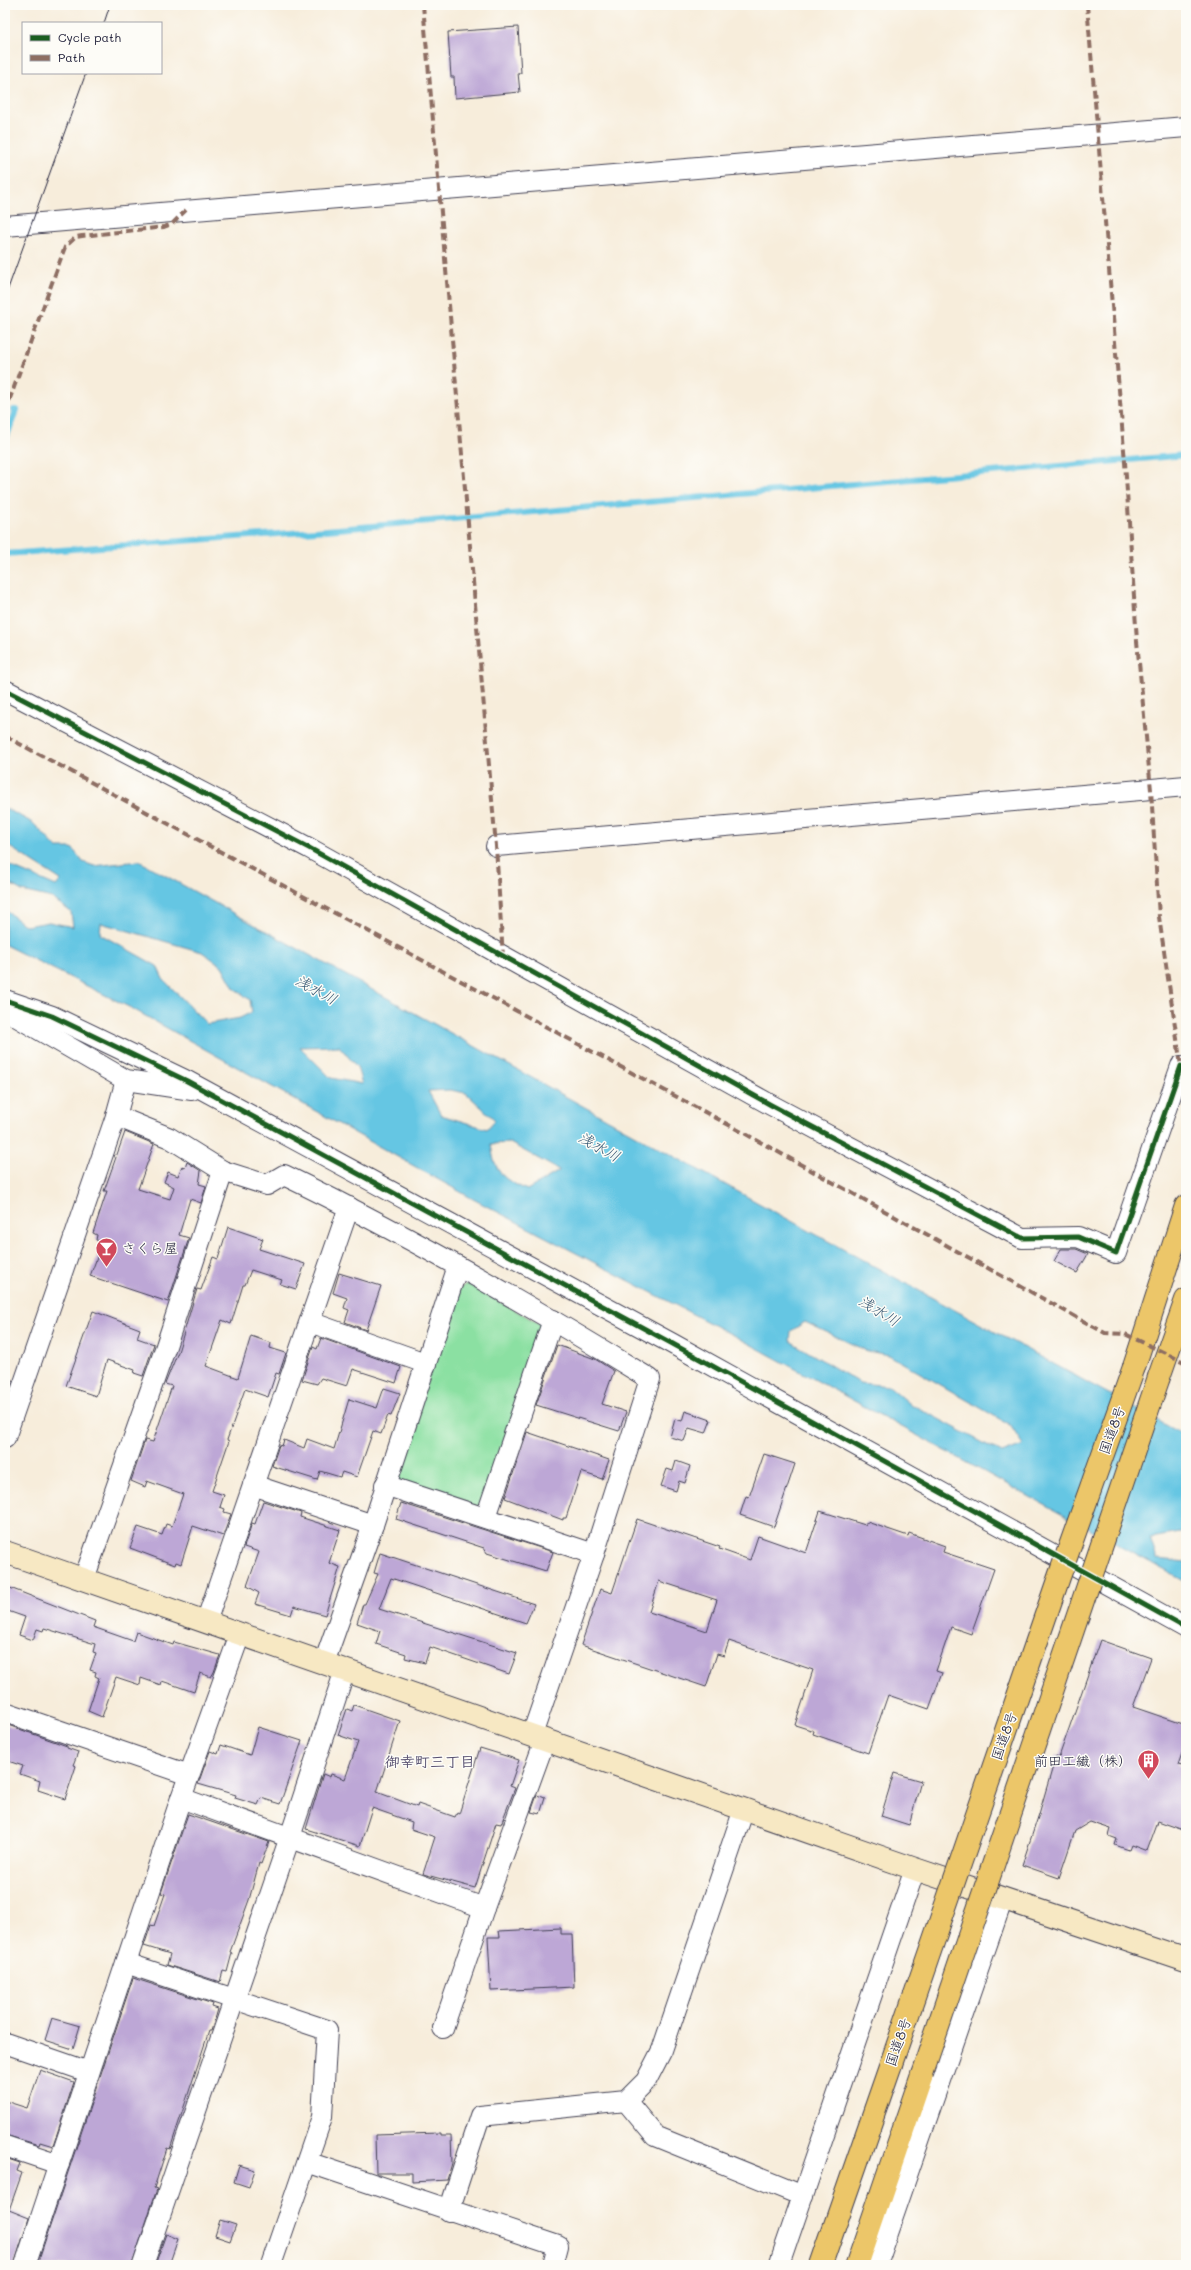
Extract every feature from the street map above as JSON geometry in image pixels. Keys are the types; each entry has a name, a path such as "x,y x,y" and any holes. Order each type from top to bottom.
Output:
{"highway":[{"name":"国道8号","path":"820,2265 1062,1570 1134,1368 1186,1206"},
{"name":"国道8号","path":"857,2265 1186,1300"}],"street":[{"path":"5,226 1186,127"},
{"path":"5,690 309,848 771,1105 1022,1238 1078,1237 1116,1253 1181,1066 1186,1068"},
{"path":"496,846 1186,786"},
{"path":"6,1001 12,1014 126,1080 207,1092"},
{"path":"6,1001 52,1016 207,1092 678,1347 1186,1628"},
{"path":"5,1438 116,1116 126,1080"},
{"path":"116,1116 170,1138 223,1171 267,1185 284,1176 349,1207 458,1266 650,1379 594,1554 539,1737 484,1908 443,2028"},
{"path":"84,1579 166,1346 223,1171"},
{"path":"206,1622 349,1207"},
{"path":"324,1663 372,1525 458,1266"},
{"path":"486,1517 552,1320"},
{"path":"310,1322 425,1363"},
{"path":"253,1485 372,1525"},
{"path":"385,1485 486,1517 594,1554"},
{"path":"5,1552 915,1869 1186,1960"},
{"path":"25,2265 181,1798 240,1634"},
{"path":"143,2265 290,1837 345,1670"},
{"path":"5,1712 189,1775"},
{"path":"181,1798 484,1908"},
{"path":"449,2211 480,2116 626,2102 646,2081 662,2050 744,1809"},
{"path":"779,2265 804,2196 915,1869"},
{"path":"876,2265 1003,1898"},
{"path":"126,1963 326,2030 322,2117 271,2265"},
{"path":"5,2043 89,2072"},
{"path":"626,2102 655,2136 804,2196"},
{"path":"5,2146 59,2164"},
{"path":"307,2162 449,2211 558,2246 553,2265"}],"green space":[{"path":"467,1284 544,1326 482,1511 392,1481 456,1290"}],"water":[{"name":"浅水川","path":"5,808 33,823 57,848 72,848 83,862 94,866 139,861 782,1216 1186,1436 1186,1532 1150,1538 1157,1559 1186,1562 1186,1582 746,1342 473,1199 133,1009 5,945 5,910 26,926 49,922 73,927 71,912 52,898 22,891 5,881 5,864 56,886 61,880 5,844","holes":["101,923 202,952 222,966 234,988 250,1000 252,1012 240,1018 207,1024 163,979 157,966 100,934","339,1046 357,1067 362,1084 331,1078 300,1047","450,1090 466,1093 495,1120 487,1129 441,1115 428,1091","510,1143 559,1171 527,1190 505,1178 497,1168 491,1144","805,1322 867,1351 889,1355 1010,1425 1023,1445 1002,1453 909,1403 889,1386 860,1383 790,1341 791,1331"]}],"building":[{"path":"518,27 521,73 518,73 520,92 455,98 454,77 451,77 448,32"},
{"path":"125,1132 154,1144 138,1189 170,1199 174,1187 164,1182 168,1172 178,1176 182,1166 185,1168 187,1162 201,1171 199,1184 206,1186 201,1203 190,1199 179,1235 189,1238 168,1302 90,1276 103,1242 96,1240 97,1235 93,1233 107,1191 104,1191"},
{"path":"228,1227 263,1239 259,1249 305,1264 296,1289 280,1284 282,1280 251,1270 245,1285 243,1285 231,1324 222,1320 206,1366 238,1378 251,1336 271,1343 270,1348 286,1353 279,1374 276,1373 268,1397 245,1389 227,1440 229,1441 212,1491 224,1495 220,1507 225,1509 224,1512 231,1514 223,1536 193,1526 181,1564 176,1562 175,1565 130,1548 138,1527 162,1535 166,1524 172,1526 183,1494 147,1481 145,1487 131,1481 145,1440 153,1442 172,1386 165,1384 178,1352 197,1289 201,1290 213,1257 218,1259"},
{"path":"1061,1249 1076,1249 1088,1254 1077,1273 1054,1261"},
{"path":"339,1273 381,1286 366,1330 345,1322 349,1310 344,1308 347,1298 333,1293"},
{"path":"93,1311 140,1329 137,1338 154,1344 143,1376 134,1373 135,1370 107,1360 96,1396 66,1386"},
{"path":"321,1338 401,1367 396,1383 353,1369 347,1386 321,1378 317,1384 302,1380 313,1347 317,1349"},
{"path":"557,1345 595,1359 614,1371 602,1404 626,1412 619,1431 536,1405"},
{"path":"384,1388 400,1393 391,1416 388,1415 381,1434 373,1431 357,1477 342,1472 340,1477 320,1471 317,1480 272,1466 279,1445 282,1446 284,1440 304,1448 307,1439 334,1449 349,1399 377,1408"},
{"path":"685,1411 711,1420 706,1433 689,1428 684,1441 670,1437 675,1419 682,1421"},
{"path":"527,1432 609,1460 602,1479 581,1472 566,1518 563,1518 563,1520 505,1498"},
{"path":"764,1454 795,1464 774,1527 740,1515 746,1496 749,1497"},
{"path":"676,1461 690,1466 685,1483 679,1481 676,1491 661,1486 667,1469 673,1471"},
{"path":"263,1501 301,1513 300,1517 340,1530 329,1563 340,1567 325,1615 294,1606 291,1615 255,1604 259,1593 247,1586 259,1552 244,1547 252,1523 255,1524"},
{"path":"401,1503 553,1552 546,1571 487,1553 484,1548 396,1519"},
{"path":"820,1511 865,1525 867,1522 908,1536 909,1533 945,1546 943,1552 994,1569 971,1634 951,1627 936,1671 942,1673 929,1709 888,1695 868,1753 813,1734 814,1731 795,1725 813,1670 729,1641 724,1656 717,1654 706,1687 581,1645 600,1589 612,1593 637,1519 720,1547 719,1549 750,1560 758,1536 806,1553","holes":["659,1581 717,1600 707,1631 649,1612"]},
{"path":"380,1553 534,1604 526,1623 391,1578 379,1609 517,1653 509,1674 430,1647 425,1663 405,1658 406,1654 376,1644 380,1631 357,1623 363,1604 365,1604 378,1574 374,1573"},
{"path":"5,1586 95,1621 93,1627 133,1641 136,1632 173,1645 174,1642 220,1655 214,1672 211,1677 200,1673 194,1692 162,1681 161,1685 141,1678 140,1685 116,1677 102,1717 88,1711 99,1678 95,1676 96,1672 90,1670 96,1653 93,1652 95,1644 44,1628 43,1631 37,1629 33,1640 19,1635 25,1617 5,1610"},
{"path":"1100,1640 1151,1658 1133,1707 1186,1725 1186,1742 1178,1765 1186,1767 1186,1831 1158,1821 1147,1851 1131,1845 1129,1850 1115,1845 1117,1839 1109,1836 1111,1829 1090,1822 1075,1831 1059,1878 1022,1865 1056,1756 1059,1757"},
{"path":"354,1705 400,1721 377,1792 417,1807 418,1804 455,1817 457,1813 459,1814 480,1748 519,1760 510,1786 515,1788 501,1824 496,1823 475,1888 423,1874 435,1837 411,1829 412,1822 372,1808 360,1846 306,1829 323,1774 330,1777 331,1774 345,1779 358,1742 338,1735 347,1709 352,1711"},
{"path":"5,1724 67,1746 67,1748 78,1752 73,1765 76,1766 65,1799 38,1790 40,1781 20,1774 23,1766 5,1760"},
{"path":"258,1727 302,1741 280,1804 261,1798 258,1805 235,1798 236,1795 198,1784 210,1751 218,1754 221,1745 250,1755"},
{"path":"894,1773 921,1781 909,1825 881,1816"},
{"path":"537,1795 545,1798 540,1814 531,1812"},
{"path":"188,1814 269,1842 261,1864 259,1863 249,1900 230,1952 232,1953 227,1972 223,1971 220,1982 167,1965 170,1954 144,1946 151,1925 154,1926 165,1894 161,1893"},
{"path":"561,1928 561,1934 572,1934 574,1987 491,1991 488,1937 500,1937 499,1931"},
{"path":"133,1978 213,2004 212,2007 218,2009 211,2031 209,2031 170,2149 167,2148 154,2188 157,2189 132,2265 37,2265"},
{"path":"52,2018 80,2026 73,2049 45,2040"},
{"path":"40,2070 74,2082 53,2146 40,2142 39,2145 5,2135 5,2101 27,2108"},
{"path":"440,2133 440,2135 451,2135 452,2163 447,2180 412,2182 412,2173 376,2173 375,2135"},
{"path":"5,2158 20,2163 17,2171 22,2173 9,2210 29,2218 14,2265 5,2265"},
{"path":"239,2165 255,2170 249,2187 234,2182"},
{"path":"220,2220 236,2225 230,2241 215,2236"},
{"path":"166,2234 178,2239 169,2265 155,2265"}],"waterway":[{"path":"5,442 16,410 14,410"},
{"path":"5,554 304,532 1186,455"}],"tram line":[{"path":"104,22 110,5"},
{"path":"5,297 86,74"}],"marked path":[{"path":"423,5 496,846 503,957"},
{"path":"1087,5 1125,462 1137,641 1151,790 1159,917 1181,1066"},
{"path":"5,412 65,247 76,237 164,227 172,224 186,210"},
{"path":"5,736 742,1132 1105,1333 1125,1334 1186,1363"}],"cycle path":[{"path":"5,690 309,848 771,1105 1022,1238 1078,1237 1116,1253 1181,1066 1186,1068"},
{"path":"5,1000 52,1016 187,1081 671,1343 1186,1628"}],"place":[{"name":"さくら屋","path":"107,1268"},
{"name":"前田工繊（株）","path":"1148,1780"}],"district":[{"name":"御幸町三丁目","path":"430,1762"}]}
